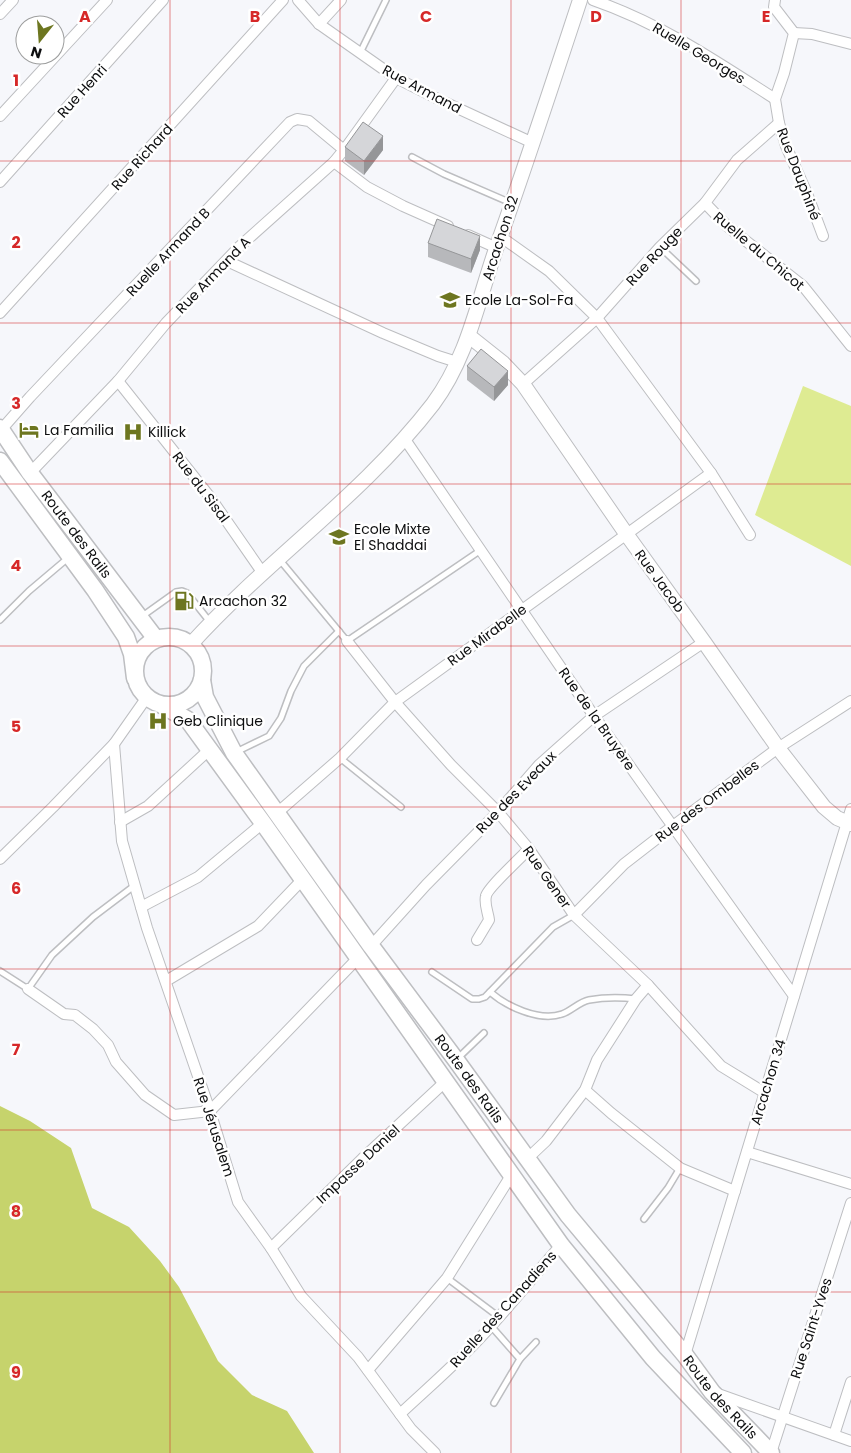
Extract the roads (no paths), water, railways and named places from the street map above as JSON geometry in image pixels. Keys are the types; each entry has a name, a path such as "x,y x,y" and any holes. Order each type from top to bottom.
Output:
{"main road":[{"name":"Route des Rails","path":"1,429 30,473 156,639"},
{"name":"Route des Rails","path":"2,468 70,556 126,637 132,654 135,678"},
{"path":"174,637 183,640 191,644 198,652 202,661 204,671 198,690 182,703 172,705 155,701 140,689 135,678 137,659 141,651 156,639 174,637"},
{"name":"Route des Rails","path":"202,680 205,697 234,753 370,946 568,1214 685,1355 712,1392 771,1453"},
{"name":"Route des Rails","path":"155,701 188,720 303,879 561,1245 653,1358 743,1453"}],"street":[{"path":"0,14 13,0"},
{"path":"0,116 107,0"},
{"name":"Rue Henri","path":"0,182 163,0"},
{"name":"Rue Richard","path":"0,313 283,0"},
{"name":"Rue Armand","path":"298,0 320,24 396,78 533,143"},
{"path":"320,24 341,0"},
{"name":"Arcachon 32","path":"191,644 262,572 342,503 404,438 434,402 457,362 469,336 580,0"},
{"name":"Ruelle Georges","path":"593,0 619,9 676,36 775,99"},
{"path":"775,0 774,7 794,34 812,34 851,44"},
{"name":"Rue Dauphiné","path":"794,34 775,99 779,124 786,146 823,236"},
{"name":"Rue Armand A","path":"30,473 118,381 166,323 239,247 334,162 396,78"},
{"name":"Ruelle Armand B","path":"1,429 290,122 298,119 309,121 344,150"},
{"name":"Rue Rouge","path":"523,384 597,318 660,247 705,203 737,160 779,124"},
{"path":"334,162 367,187 403,206 499,242 549,271 597,318 711,473 750,535"},
{"name":"Ruelle du Chicot","path":"705,203 727,226 803,286 851,346"},
{"path":"227,261 397,339 457,362"},
{"name":"Rue Jacob","path":"469,336 503,363 523,384 778,748 824,807 837,818 850,818"},
{"name":"Rue du Sisal","path":"118,381 210,497 262,572"},
{"name":"Rue de la Bruyère","path":"404,438 594,716 794,996"},
{"name":"Rue Mirabelle","path":"276,813 340,758 395,702 711,473"},
{"name":"Rue Gener","path":"347,641 395,702 451,765 498,812 529,848 574,915 648,985 721,1066 765,1093"},
{"name":"Rue des Eveaux","path":"370,946 498,812 539,765 594,716 704,642"},
{"path":"0,859 155,701"},
{"name":"Rue des Ombelles","path":"574,915 624,864 673,826 778,748 851,701"},
{"name":"Rue Jérusalem","path":"114,744 122,841 141,907 210,1111 238,1202 271,1248 301,1296 358,1356 411,1428 435,1453"},
{"path":"120,822 148,806 209,750"},
{"name":"Arcachon 34","path":"685,1355 850,818"},
{"path":"141,907 198,877 263,823"},
{"path":"478,940 489,920 485,902 486,894 491,886 529,848"},
{"path":"166,981 258,926 303,879"},
{"path":"28,989 64,1014 75,1015 93,1029 108,1045 116,1062 145,1096 174,1115 210,1111 358,958"},
{"path":"528,1158 546,1141 585,1090 597,1060 648,985"},
{"name":"Impasse Daniel","path":"271,1248 362,1159 446,1081"},
{"path":"585,1090 680,1168 735,1191"},
{"path":"747,1152 851,1184"},
{"path":"368,1370 447,1278 512,1174"},
{"name":"Rue Saint-Yves","path":"771,1453 851,1203"},
{"name":"Ruelle des Canadiens","path":"400,1414 458,1360 491,1326 532,1276 561,1245"},
{"path":"834,1435 851,1382"},
{"path":"712,1392 851,1442"}],"lane":[{"path":"360,53 386,0"},
{"path":"412,157 444,174 512,204"},
{"path":"660,247 696,281"},
{"path":"347,641 481,550"},
{"path":"0,620 29,591 70,556"},
{"name":"Rue Gener","path":"279,558 347,641"},
{"path":"140,618 176,592 182,591 187,593 211,622"},
{"path":"234,753 268,736 281,718 304,666 339,631"},
{"path":"340,758 401,807"},
{"path":"0,971 28,989 52,955 93,917 135,886"},
{"path":"432,972 472,999 479,999 490,992 553,927 574,915"},
{"path":"490,992 510,1006 541,1016 562,1014 573,1006 587,1000 613,998 636,1000"},
{"path":"456,1060 484,1033"},
{"path":"644,1219 668,1188 680,1168"},
{"path":"447,1278 499,1317"},
{"path":"491,1326 520,1359"},
{"path":"494,1403 520,1359 536,1342"}],"place":[{"name":"Ecole La-Sol-Fa","path":"450,300"},
{"name":"La Familia","path":"29,430"},
{"name":"Killick","path":"133,432"},
{"name":"Ecole Mixte El Shaddai","path":"339,537"},
{"name":"Arcachon 32","path":"184,601"},
{"name":"Geb Clinique","path":"158,721"}]}
